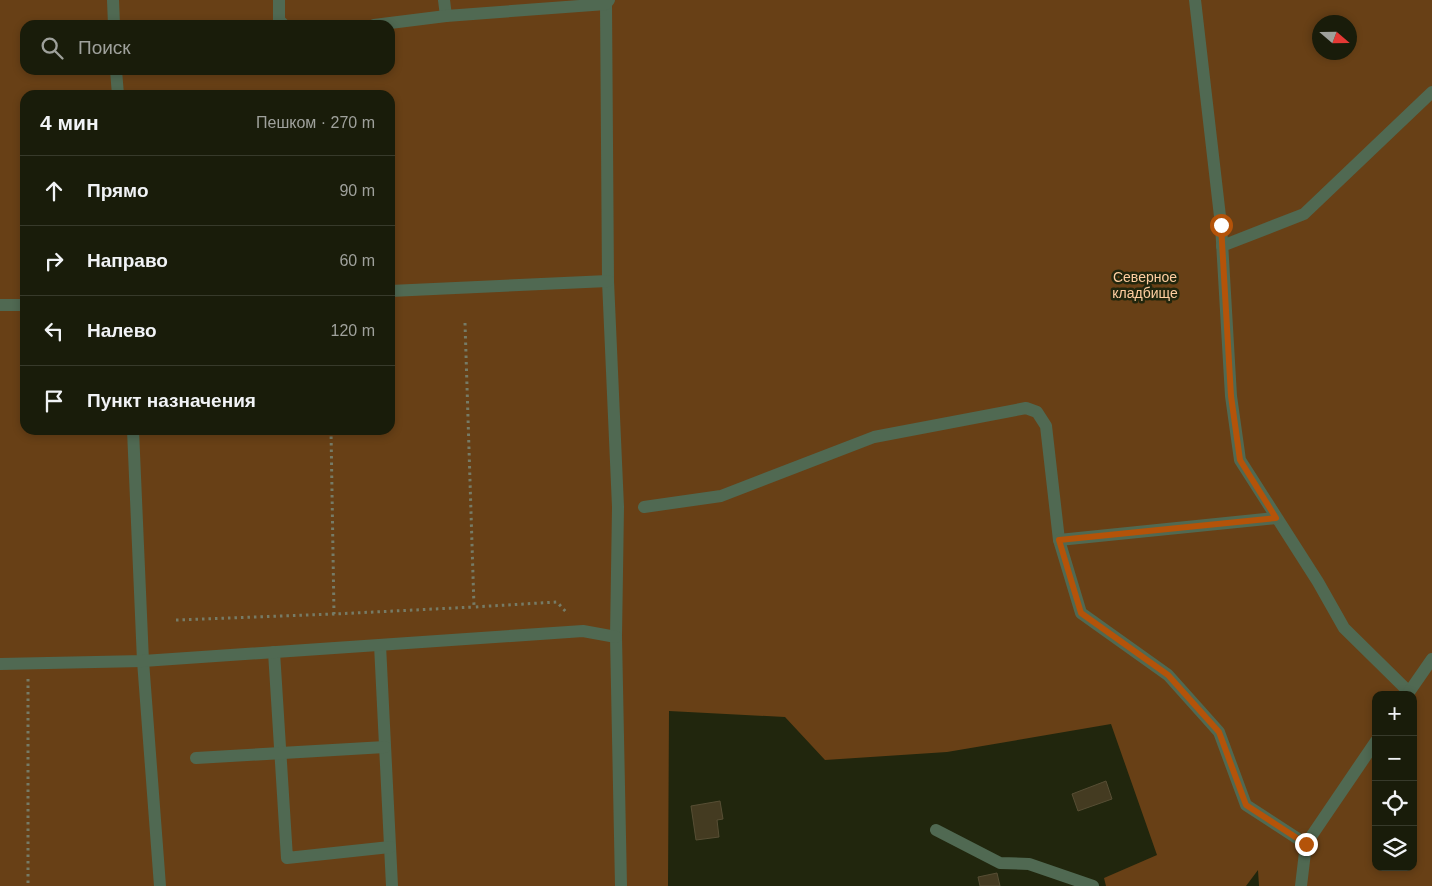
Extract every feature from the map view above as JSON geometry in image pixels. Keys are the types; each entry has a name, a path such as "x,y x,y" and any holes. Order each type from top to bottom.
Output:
{"street":[{"path":"113,0 114,20"},
{"path":"279,0 279,20"},
{"path":"444,0 446,16"},
{"path":"1195,0 1222,246 1231,396 1240,460 1318,582 1344,628 1406,691"},
{"path":"395,22 608,2 608,281 618,507 616,637 622,886"},
{"path":"116,75 118,90"},
{"path":"1222,246 1304,214 1432,92"},
{"path":"395,291 608,281"},
{"path":"0,305 20,305"},
{"path":"644,506 721,496 874,437 1026,408 1038,412 1046,426 1059,540 1081,613 1168,675 1219,732 1246,805 1306,844"},
{"path":"133,435 143,660 160,886"},
{"path":"1059,540 1276,518"},
{"path":"0,664 143,660 583,632 616,637"},
{"path":"380,645 392,886"},
{"path":"274,652 288,858 390,847"},
{"path":"1409,691 1432,660"},
{"path":"196,758 385,747"},
{"path":"1301,886 1306,844 1372,747"},
{"path":"936,830 1000,863 1029,864 1093,886"}],"path":[{"path":"465,323 474,607"},
{"path":"330,435 334,614"},
{"path":"176,620 557,602 583,632"},
{"path":"28,663 28,886"}],"green space":[{"name":"Северное кладбище","path":"0,0 1432,0 1432,886 1259,886 1258,870 1246,886 1106,886 1104,878 1157,855 1111,724 947,752 825,760 785,717 669,711 668,886 0,886"}],"building":[{"path":"1106,781 1112,799 1078,811 1072,794"},
{"path":"720,801 723,819 717,820 719,837 696,840 691,806"},
{"path":"997,873 1000,886 980,886 978,877"}],"route":[{"path":"1221,225 1231,396 1240,460 1276,518 1059,540 1081,613 1168,675 1219,732 1246,805 1306,844"}]}
